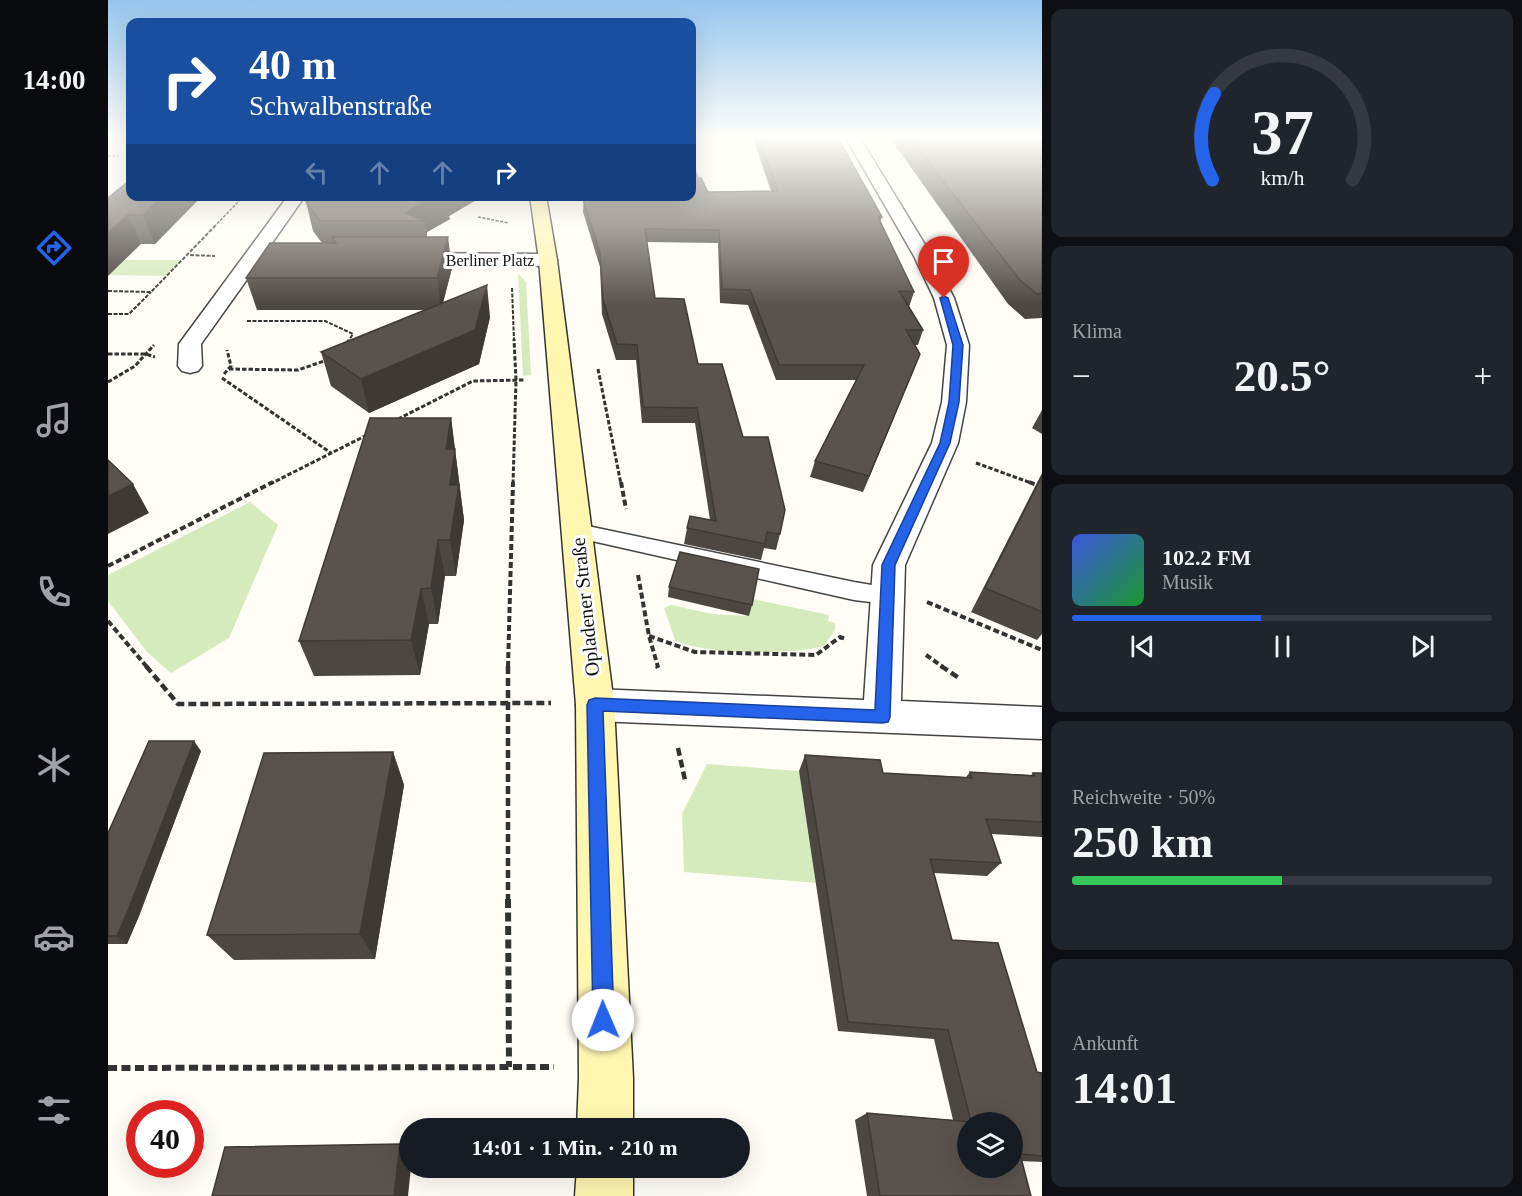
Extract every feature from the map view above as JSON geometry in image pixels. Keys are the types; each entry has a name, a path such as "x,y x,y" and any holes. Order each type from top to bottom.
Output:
{"street":[{"path":"882,717 889,565 941,451 954,402 958,345 944,298 923,256 886,194"},
{"path":"190,366 190,344 293,201"},
{"name":"Opladener Straße","path":"539,201 548,260 595,705 605,1118"},
{"path":"252,258 320,259"},
{"name":"Berliner Platz","path":"388,259 548,260"},
{"path":"595,705 1042,723"},
{"path":"604,1196 605,1178"}],"lane":[{"path":"578,531 854,591 887,596"}],"path":[{"path":"108,314 129,314 189,255 239,201"},
{"path":"478,217 514,224"},
{"path":"509,1067 507,701 516,380 513,281"},
{"path":"108,291 151,292"},
{"path":"239,321 325,321 353,334 342,349"},
{"path":"222,345 228,351 231,366 222,378"},
{"path":"108,354 146,354 135,366 108,382"},
{"path":"229,369 298,370 337,356"},
{"path":"596,358 649,636 695,652 816,655 840,637 854,591"},
{"path":"190,366 222,378 331,453"},
{"path":"392,422 473,381 560,378"},
{"path":"108,566 371,433"},
{"path":"941,451 1042,487"},
{"path":"887,596 932,603 1042,650"},
{"path":"108,621 178,704 243,706 507,701 595,705"},
{"path":"840,637 885,651 929,656 966,683"},
{"path":"108,1068 605,1067"}],"green space":[{"path":"108,260 181,260 166,276 108,275"},
{"path":"518,273 526,282 531,375 523,376"},
{"path":"250,502 278,525 229,638 171,673 147,652 108,601 108,575"},
{"path":"753,599 829,615 828,621 835,623 835,630 824,646 810,649 748,652 706,649 675,640 664,608 671,605 712,614 749,616"},
{"path":"707,764 799,771 817,883 684,872 682,814"}],"building":[{"path":"113,194 126,194 126,201 158,201 143,215 128,215 108,233 108,198"},
{"path":"696,194 869,194 882,217 878,217 914,292 899,291 923,330 906,330 920,354 869,476 815,461 864,365 779,365 750,290 722,289 719,230 645,229 655,298 684,299 698,364 722,364 743,437 768,437 785,510 780,534 767,532 765,544 687,528 690,516 716,521 697,408 643,407 637,345 617,344 603,300 600,253 584,201 696,201"},
{"path":"953,194 1042,194 1042,293 1037,294 1019,279"},
{"path":"427,201 405,213 425,221 320,221 306,202"},
{"path":"332,237 448,237 437,278 246,278 270,243 336,243"},
{"path":"487,285 475,330 361,379 321,352"},
{"path":"370,418 451,418 446,449 455,449 450,485 459,485 450,540 438,540 431,588 421,589 411,640 299,641"},
{"path":"108,460 133,484 108,496"},
{"path":"1042,476 1042,612 985,588"},
{"path":"680,552 759,569 752,605 669,587"},
{"path":"149,741 194,741 117,936 108,936 108,833"},
{"path":"393,752 360,934 207,935 264,753"},
{"path":"805,755 880,760 883,773 972,778 970,772 1035,776 1033,773 1042,773 1042,822 986,819 1001,863 930,859 952,940 998,943 1037,1072 1042,1073 1042,1156 1023,1154 1023,1112 968,1112 948,1030 848,1022"},
{"path":"867,1113 957,1121 957,1178 1023,1178 1023,1165 1031,1196 880,1196"},
{"path":"399,1144 394,1196 212,1196 225,1147"}],"route":[{"path":"603,1020 595,705 882,717 889,565 945,443 954,402 958,345 944,298"}]}
